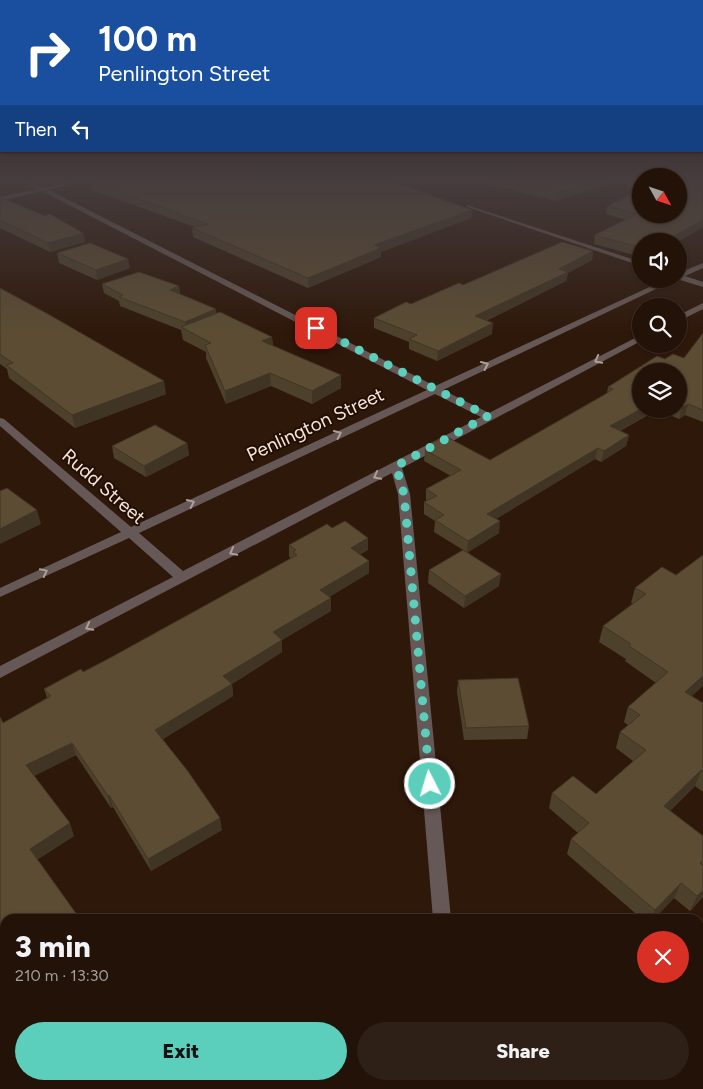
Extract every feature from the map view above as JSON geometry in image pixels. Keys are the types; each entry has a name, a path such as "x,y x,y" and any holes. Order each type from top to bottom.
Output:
{"street":[{"path":"127,232 488,416"},
{"path":"546,232 632,261"},
{"path":"687,272 703,264"},
{"path":"687,279 703,285"},
{"name":"Penlington Street","path":"0,593 654,288"},
{"path":"687,314 703,306"},
{"path":"0,673 488,416 632,343"},
{"name":"Rudd Street","path":"0,421 183,578"},
{"path":"396,466 404,494 442,914"}],"building":[{"path":"25,232 83,233 48,243"},
{"path":"201,232 411,232 374,245 381,248 308,278"},
{"path":"601,232 682,232 632,233 632,245 595,235"},
{"path":"562,242 593,251 559,269 568,272 475,316 493,323 438,351 409,339 417,335 374,318 406,302 411,304 459,283 463,285"},
{"path":"90,243 128,259 96,270 57,253"},
{"path":"139,272 179,286 170,290 216,309 185,322 119,297 123,295 102,284"},
{"path":"0,288 164,381 72,415 6,365 13,363 0,354"},
{"path":"220,312 272,337 262,341 341,375 312,391 270,373 225,391 205,345 211,343 181,327"},
{"path":"703,333 703,410 687,405 687,363 646,363 657,356 665,359 673,354 684,358"},
{"path":"632,372 632,414 610,426 629,435 604,451 598,448 487,514 500,521 468,541 435,520 444,515 424,502 437,496 426,489 461,470 425,450 427,446 445,436 490,460 613,389 608,387"},
{"path":"155,425 187,443 144,466 112,446"},
{"path":"7,488 37,510 0,529 0,491"},
{"path":"345,521 368,538 351,548 369,561 320,590 331,598 273,632 282,640 223,676 232,684 155,730 187,770 220,818 148,859 109,795 72,743 26,765 70,823 30,849 76,914 0,914 0,717 3,723 51,696 44,689 81,669 83,672 108,659 297,555 293,552 296,550 289,545 327,524 332,528"},
{"path":"463,550 501,574 465,596 429,570"},
{"path":"703,555 703,676 685,692 703,703 703,772 701,770 664,806 703,836 703,860 700,863 703,866 703,890 697,896 681,883 655,910 571,839 589,823 552,793 573,776 596,794 646,750 620,732 640,715 628,707 668,672 603,626 646,594 635,588 662,567 676,575"},
{"path":"518,678 529,726 466,728 458,680"}],"route":[{"path":"316,328 488,416 396,466 404,494 430,784"}]}
